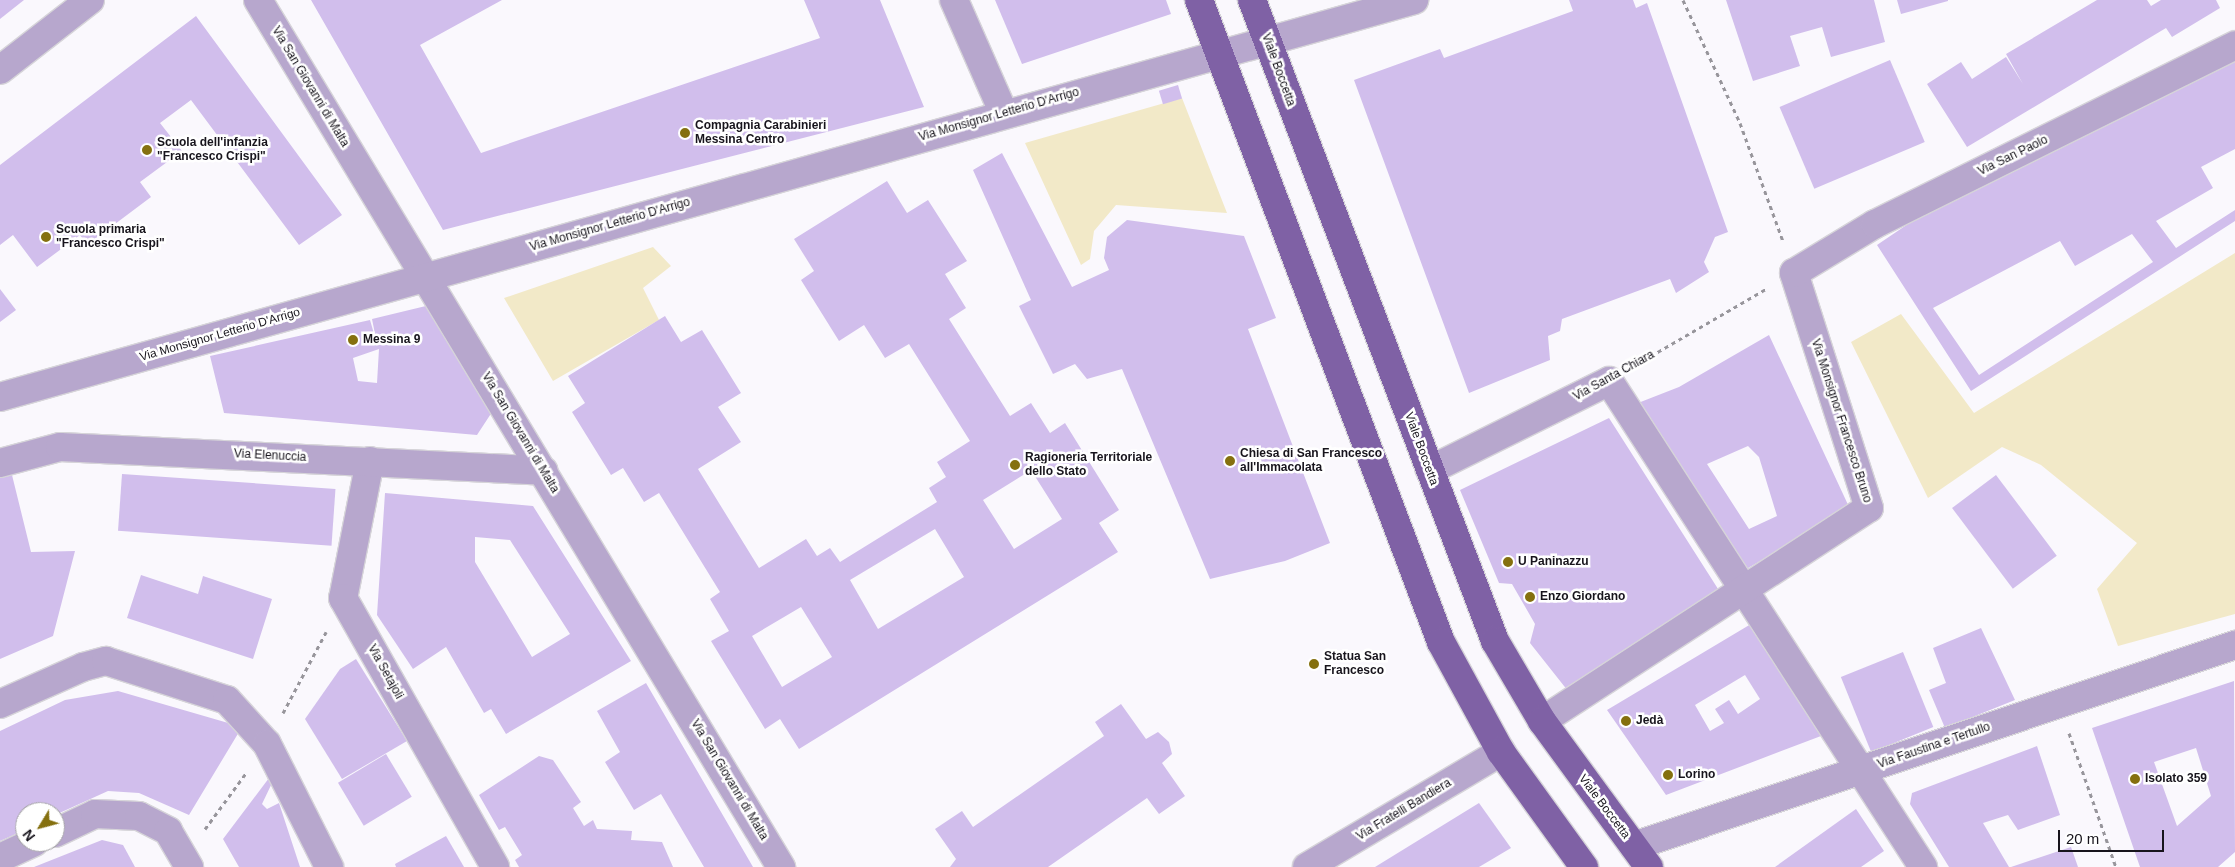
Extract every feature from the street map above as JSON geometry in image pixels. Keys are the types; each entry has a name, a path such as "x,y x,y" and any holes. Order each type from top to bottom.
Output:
{"main road":[{"path":"1199,0 1441,642 1501,752 1584,867"},
{"name":"Viale Boccetta","path":"1252,0 1495,641 1542,721 1641,856"}],"street":[{"path":"0,70 90,0"},
{"name":"Via San Giovanni di Malta","path":"258,0 781,867"},
{"path":"954,0 1004,114"},
{"name":"Via Monsignor Letterio D'Arrigo","path":"0,397 1219,53 1414,0"},
{"name":"Via San Paolo","path":"1794,273 1875,224 2235,45"},
{"name":"Via Monsignor Francesco Bruno","path":"1542,721 1869,508 1794,273"},
{"path":"1609,381 1923,867"},
{"name":"Via Santa Chiara","path":"1430,470 1609,381"},
{"name":"Via Elenuccia","path":"0,463 60,447 370,461 543,472"},
{"name":"Via Setajoli","path":"370,461 343,598 495,867"},
{"name":"Via Faustina e Tertullo","path":"1641,856 1862,770 2235,645"},
{"path":"0,704 83,667 106,661 227,700 267,744 329,867"},
{"name":"Via Fratelli Bandiera","path":"1312,866 1501,752"},
{"path":"65,828 95,814 139,816 168,831 189,867"},
{"path":"0,858 15,851"}],"path":[{"path":"1683,0 1740,123 1794,273"},
{"name":"Via Santa Chiara","path":"1609,381 1794,273"},
{"path":"2059,704 2116,867"}],"shaded area":[{"path":"1182,98 1227,213 1116,205 1094,231 1090,259 1081,265 1025,143"},
{"path":"653,247 671,266 643,288 659,320 553,381 504,298"},
{"path":"2235,253 2235,614 2118,646 2097,589 2137,543 2041,465 2002,447 1928,498 1851,342 1901,314 1974,413"}],"building":[{"path":"0,0 24,0 0,19"},
{"path":"311,0 502,0 420,45 481,153 820,38 804,0 880,0 924,107 443,230"},
{"path":"995,0 1166,0 1171,14 1022,64"},
{"path":"1569,0 1633,0 1636,8 1647,3 1728,232 1715,237 1704,262 1709,272 1676,293 1670,279 1562,319 1560,331 1548,336 1550,360 1469,393 1354,80 1440,49 1444,58 1573,11"},
{"path":"1726,0 1874,0 1885,42 1831,57 1822,27 1790,36 1800,66 1753,81"},
{"path":"1897,0 1948,0 1948,1 1901,14"},
{"path":"2097,0 2147,0 2151,6 2161,0 2216,0 2220,8 2172,37 2166,28 1967,147 1927,84 1961,62 1972,79 2006,57 2023,84 2006,54"},
{"path":"196,16 342,215 299,245 191,100 160,123 182,151 140,182 151,197 87,245 80,235 37,267 13,235 0,245 0,165"},
{"path":"1890,60 1925,142 1814,189 1780,107"},
{"path":"2235,60 2235,149 2201,167 2213,188 2156,221 2176,248 2235,210 2235,221 1971,391 1877,245 1908,224","holes":["2132,234 2153,262 1979,375 1933,308 2060,241 2075,266"]},
{"path":"1178,85 1182,98 1163,104 1159,91"},
{"name":"Chiesa di San Francesco all'Immacolata","path":"1002,153 1072,287 1109,270 1104,258 1107,237 1127,220 1244,236 1276,318 1248,329 1330,543 1285,561 1210,579 1122,369 1087,379 1075,364 1053,374 1019,306 1031,300 973,170"},
{"name":"Ragioneria Territoriale dello Stato","path":"887,181 907,213 928,200 967,261 945,274 966,308 949,319 1010,416 1031,403 1050,433 1065,423 1119,510 1099,523 1118,552 799,749 780,719 765,729 711,641 729,631 710,599 720,592 659,493 644,502 623,468 611,475 572,412 585,403 568,376 665,316 681,342 702,330 741,393 718,407 741,442 698,469 759,568 806,539 817,556 830,548 840,562 937,502 929,488 946,477 937,462 970,441 909,344 885,358 864,325 839,341 801,280 814,271 794,239","holes":["1031,470 1062,519 1014,549 983,500","935,529 964,577 878,629 850,580","801,607 832,657 782,687 752,636"]},
{"path":"0,289 16,310 0,322"},
{"path":"430,305 494,409 477,435 224,413 210,356 370,320 377,344 372,319","holes":["379,349 377,383 358,381 353,358"]},
{"path":"1769,335 1850,509 1743,571 1638,403 1679,387","holes":["1748,446 1759,457 1777,516 1749,529 1707,464"]},
{"path":"1609,418 1720,592 1568,691 1530,643 1535,624 1512,584 1499,583 1460,490"},
{"path":"122,474 335,489 332,546 118,531"},
{"path":"12,475 31,552 75,551 53,636 0,659 0,478"},
{"path":"1996,475 2057,556 2013,589 1952,508"},
{"path":"385,493 533,506 631,661 506,734 491,709 484,713 446,647 413,669 377,615","holes":["475,537 510,540 570,634 532,657 475,562"]},
{"path":"141,575 198,594 203,576 272,599 253,659 127,618"},
{"path":"1751,624 1821,736 1666,795 1607,710","holes":["1745,675 1760,699 1738,714 1729,700 1715,709 1724,723 1710,731 1695,705"]},
{"path":"1981,628 2015,700 1945,728 1929,690 1946,683 1933,648"},
{"path":"1903,652 1933,727 1871,752 1841,677"},
{"path":"356,659 407,741 342,779 305,719 340,669"},
{"name":"Isolato 359","path":"2234,681 2235,852 2218,867 2140,867 2092,728","holes":["2196,748 2211,796 2177,826 2154,762"]},
{"path":"646,683 753,867 704,867 661,794 634,810 605,762 620,752 597,711"},
{"path":"118,691 242,727 189,815 139,793 108,791 65,810 65,802 15,802 15,834 0,841 0,731 65,700"},
{"path":"1121,704 1146,739 1158,732 1169,742 1172,754 1162,763 1185,796 1159,814 1147,798 1048,867 950,867 956,859 935,829 962,811 973,827 1104,736 1095,722"},
{"path":"2037,746 2060,815 2018,830 2008,815 1983,823 2009,867 1949,867 1910,804 1912,793"},
{"path":"386,754 412,797 364,826 338,783"},
{"path":"539,756 553,760 581,802 573,808 584,826 593,820 597,829 632,831 631,840 662,842 673,867 519,867 515,860 522,855 505,827 499,830 479,795"},
{"path":"269,778 273,781 262,804 267,809 279,803 300,867 239,867 223,839"},
{"path":"1479,803 1511,848 1479,867 1375,867"},
{"path":"1856,809 1884,851 1861,867 1775,867"},
{"path":"446,836 464,867 396,867 395,864"},
{"path":"102,840 123,845 135,867 34,867"},
{"path":"2071,847 2078,867 2011,867"}],"place":[{"name":"Compagnia Carabinieri Messina Centro","path":"685,133"},
{"name":"Scuola dell'infanzia \"Francesco Crispi\"","path":"147,150"},
{"name":"Scuola primaria \"Francesco Crispi\"","path":"46,237"},
{"name":"Messina 9","path":"353,340"},
{"name":"Chiesa di San Francesco all'Immacolata","path":"1230,461"},
{"name":"Ragioneria Territoriale dello Stato","path":"1015,465"},
{"name":"U Paninazzu","path":"1508,562"},
{"name":"Enzo Giordano","path":"1530,597"},
{"name":"Statua San Francesco","path":"1314,664"},
{"name":"Jedà","path":"1626,721"},
{"name":"Lorino","path":"1668,775"},
{"name":"Isolato 359","path":"2135,779"}]}
